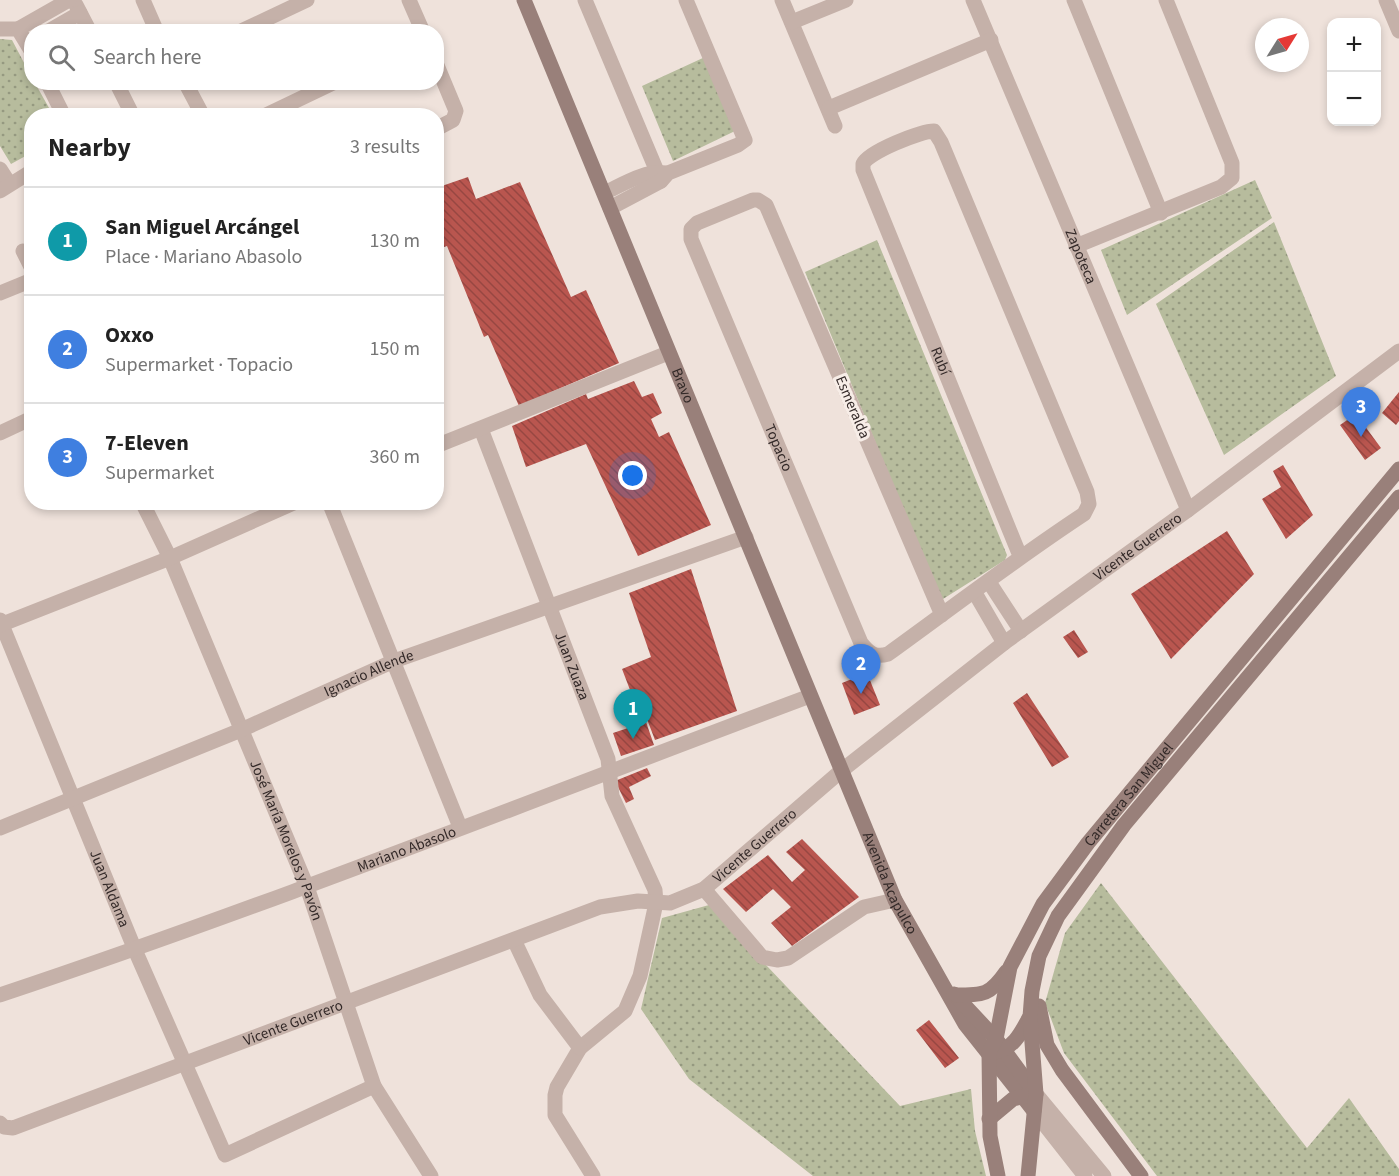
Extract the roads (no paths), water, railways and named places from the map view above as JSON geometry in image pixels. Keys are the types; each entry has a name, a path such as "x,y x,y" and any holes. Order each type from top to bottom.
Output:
{"main road":[{"name":"Bravo","path":"524,0 842,771"},
{"name":"Carretera San Miguel","path":"998,1176 989,1119 988,1094 1010,967 1043,904 1065,871 1399,470"},
{"name":"Carretera San Miguel","path":"1028,1176 1034,1111 1029,1095 1030,1017 1040,956 1058,916 1073,892 1124,825 1399,497"},
{"name":"Avenida Acapulco","path":"842,771 911,933 951,992 996,1047"},
{"path":"1040,956 1038,998 1047,1045 1062,1070 1141,1176"},
{"path":"951,992 980,995 994,989 1010,967"},
{"name":"Avenida Acapulco","path":"951,992 965,1024 996,1047"},
{"path":"989,1119 1013,1099 1029,1095 996,1047 1020,1035 1030,1017"},
{"path":"965,1024 981,1059 988,1094"}],"street":[{"path":"27,24 69,0"},
{"path":"143,0 154,24"},
{"path":"256,24 307,0"},
{"path":"409,0 420,24"},
{"path":"585,0 662,175"},
{"path":"604,193 662,175 738,146 745,140 686,0"},
{"path":"782,0 835,126"},
{"path":"792,22 846,0"},
{"name":"Zapoteca","path":"973,0 1188,510"},
{"path":"1074,0 1161,213"},
{"path":"1076,246 1221,188 1228,183 1234,171 1166,0"},
{"path":"1386,0 1399,31"},
{"path":"57,24 77,7 86,24"},
{"path":"0,29 18,29 24,26"},
{"path":"18,29 24,37"},
{"path":"829,108 991,40"},
{"path":"444,82 456,111 453,120 444,125"},
{"path":"51,90 60,108"},
{"path":"120,90 130,108"},
{"path":"189,90 199,108"},
{"path":"281,108 318,90"},
{"name":"Rubí","path":"934,131 941,142 1087,492 1089,504 1084,514 1020,556 863,170 863,164 873,153 924,132 934,131"},
{"path":"0,169 4,187 24,176"},
{"path":"610,208 662,175"},
{"name":"Topacio","path":"762,201 753,200 702,220 691,229 691,239 861,643 872,655 880,657 888,654 942,615"},
{"name":"Esmeralda","path":"762,201 769,211 942,615"},
{"path":"0,293 24,283"},
{"name":"Vicente Guerrero","path":"2,1125 13,1128 185,1062 348,1004 600,907 620,902 670,903 704,889 842,771 1004,644 1188,510 1399,351"},
{"path":"444,443 668,353"},
{"path":"0,433 24,422"},
{"name":"Juan Zuaza","path":"481,429 608,759 612,796 655,890 656,903"},
{"name":"José María Morelos y Pavón","path":"146,510 170,558 307,887 374,1086 431,1176"},
{"path":"1,623 170,558 278,510"},
{"path":"333,510 460,827"},
{"name":"Ignacio Allende","path":"0,828 241,730 394,661 746,537"},
{"path":"942,615 975,593 1020,556"},
{"path":"989,582 1021,631"},
{"path":"975,593 1004,644"},
{"name":"Juan Aldama","path":"1,623 135,950 225,1155 374,1086"},
{"name":"Mariano Abasolo","path":"0,995 135,950 307,887 810,696"},
{"path":"704,889 762,957 777,960 788,958 864,908 895,900"},
{"path":"593,1176 559,1124 553,1107 557,1086 580,1048 625,1011 640,976 656,903"},
{"path":"514,940 540,995 580,1048"},
{"path":"1029,1095 1104,1176"},
{"path":"1034,1111 1085,1176"}],"place":[{"name":"7-Eleven","path":"1361,437"},
{"name":"Oxxo","path":"861,694"},
{"name":"San Miguel Arcángel","path":"633,739"}]}
